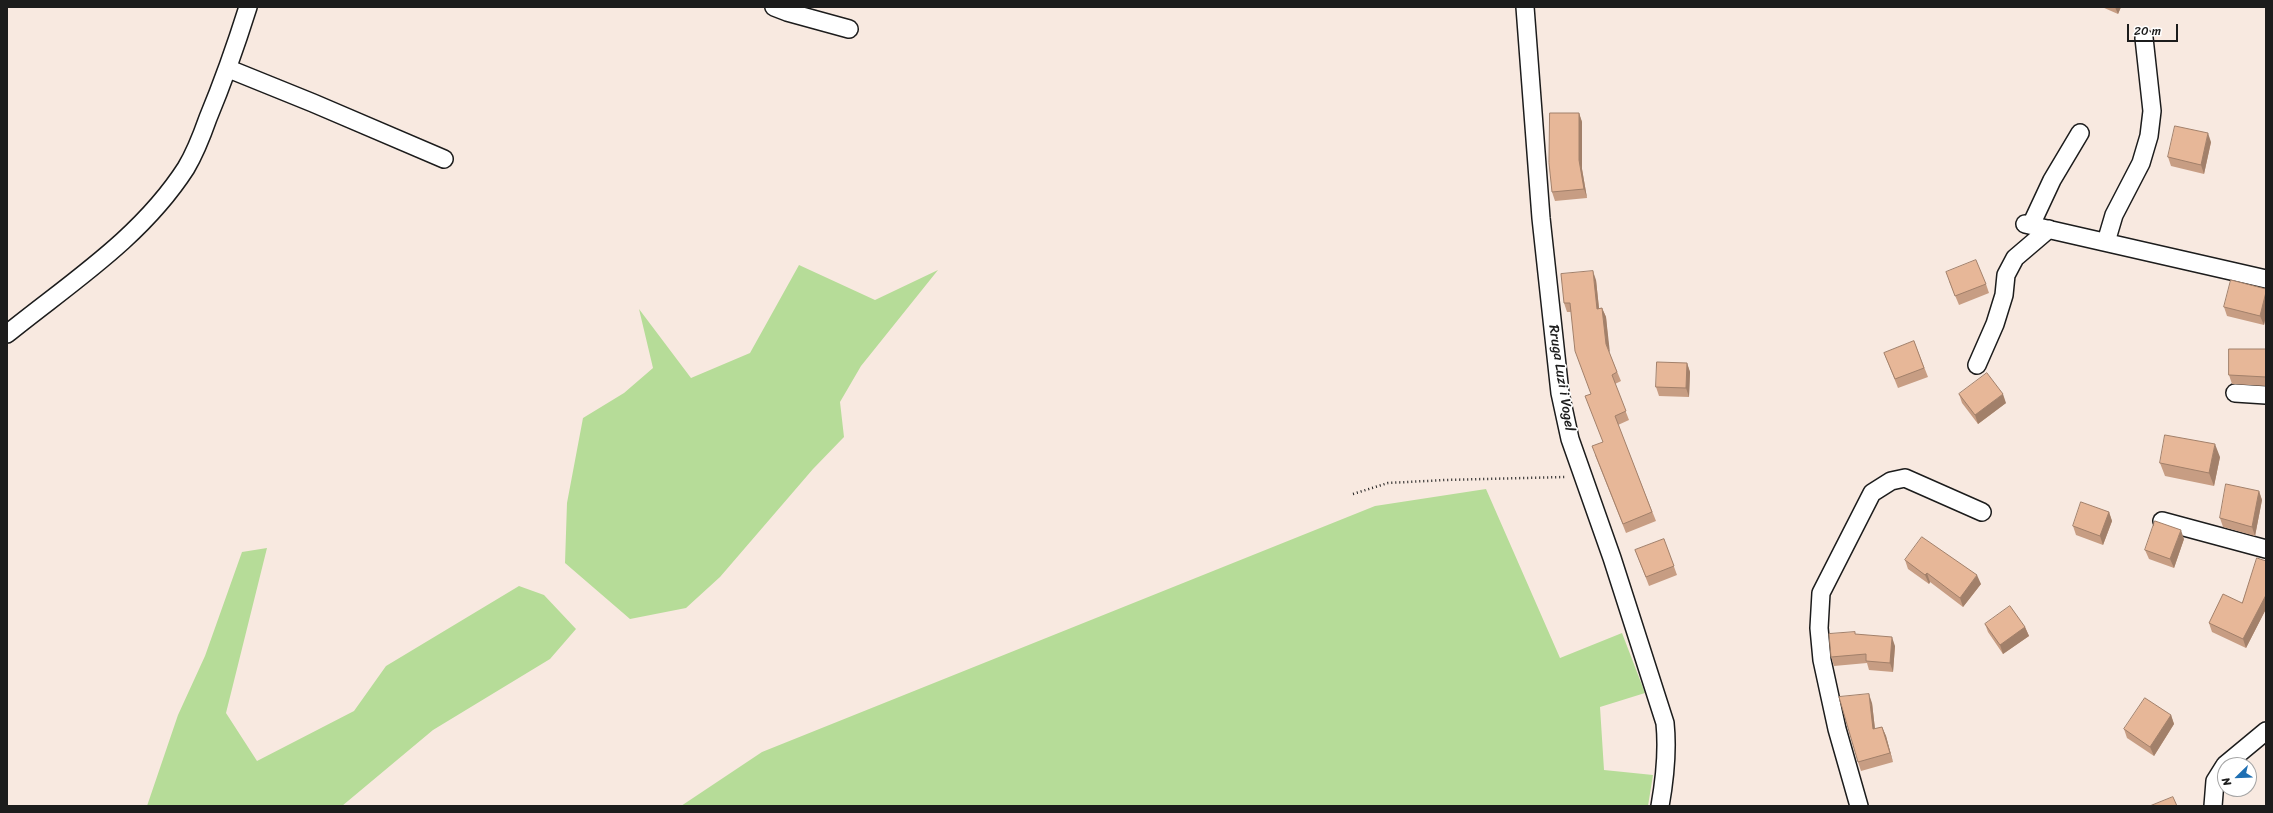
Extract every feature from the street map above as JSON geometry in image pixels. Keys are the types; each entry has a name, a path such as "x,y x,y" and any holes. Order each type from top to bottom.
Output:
{"street":[{"path":"7,334 105,258 133,232 164,198 186,167 228,69 248,7"},
{"path":"774,7 849,29"},
{"name":"Rruga Luzi i Vogel","path":"1525,7 1541,218 1560,393 1570,438 1582,477 1612,558 1665,723 1667,769 1660,806"},
{"path":"2106,242 2114,215 2141,163 2149,136 2152,110 2144,38"},
{"path":"228,69 313,103 444,159"},
{"path":"2080,133 2052,180 2028,225 2266,279"},
{"path":"1977,365 1995,324 2004,295 2006,275 2012,264 2029,245 2049,229"},
{"path":"2234,394 2266,395"},
{"path":"1859,806 1831,707 1822,660 1819,628 1821,593 1872,493 1891,481 1905,478 1982,512"},
{"path":"2162,521 2266,549"},
{"path":"2235,757 2266,731"},
{"path":"2212,806 2215,781 2217,778"}],"path":[{"path":"1353,494 1388,484 1445,480 1582,477"}],"green space":[{"path":"799,265 875,300 938,270 861,366 840,402 844,437 813,469 720,577 686,608 630,619 565,563 567,503 583,418 624,393 653,368 639,309 691,378 750,353"},
{"path":"1486,489 1560,658 1622,633 1645,693 1600,707 1604,770 1653,775 1648,806 681,806 762,752 1375,506"},
{"path":"267,548 226,713 257,761 354,711 386,666 519,586 544,595 576,629 550,659 433,730 342,806 147,806 178,715 205,656 242,552"}],"building":[{"path":"1550,113 1579,113 1579,160 1584,189 1552,192 1549,163"},
{"path":"2175,126 2208,133 2201,165 2168,157"},
{"path":"1976,260 1986,284 1955,296 1946,272"},
{"path":"1593,271 1597,309 1602,308 1606,344 1617,372 1612,375 1626,411 1615,416 1652,512 1623,524 1592,446 1603,442 1585,396 1591,394 1575,351 1570,303 1564,303 1561,274"},
{"path":"2231,280 2266,289 2260,316 2224,307"},
{"path":"1914,341 1924,368 1895,379 1884,353"},
{"path":"2229,349 2266,349 2266,377 2229,375"},
{"path":"1657,362 1687,363 1686,388 1656,387"},
{"path":"1987,373 2003,394 1975,415 1959,394"},
{"path":"2165,435 2215,444 2209,473 2160,463"},
{"path":"2226,484 2259,491 2252,527 2220,518"},
{"path":"2081,502 2109,512 2100,536 2073,526"},
{"path":"2155,521 2181,530 2170,559 2145,550"},
{"path":"1922,537 1977,575 1960,598 1927,573 1925,575 1905,560"},
{"path":"1664,539 1674,566 1646,577 1635,550"},
{"path":"2257,558 2266,561 2266,595 2243,639 2209,623 2223,594 2242,603"},
{"path":"2010,606 2025,627 2000,645 1985,624"},
{"path":"1855,632 1855,634 1892,637 1890,663 1866,661 1866,654 1831,657 1829,634"},
{"path":"1869,694 1873,729 1882,727 1890,753 1858,762 1839,697"},
{"path":"2145,698 2171,715 2150,747 2124,729"},
{"path":"2173,797 2177,806 2150,806"}]}
